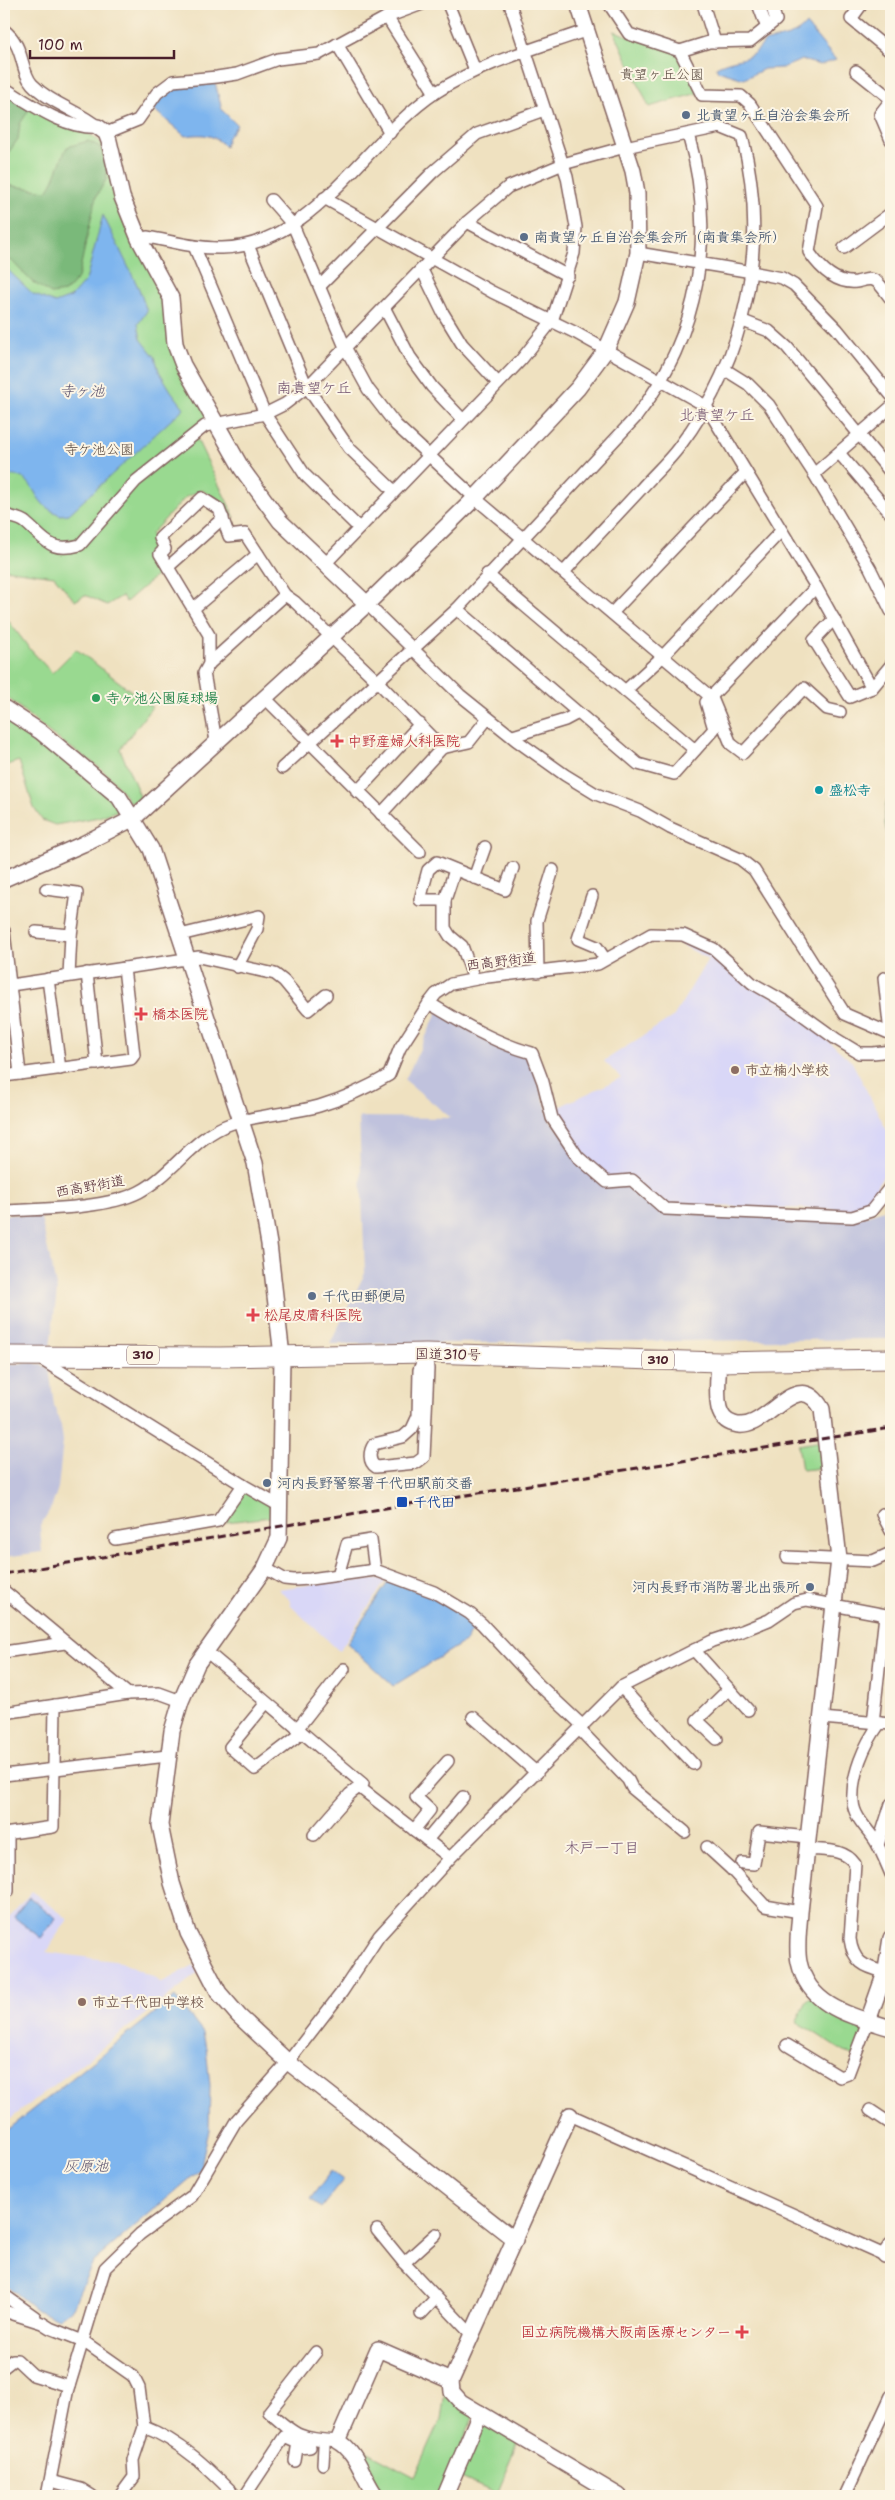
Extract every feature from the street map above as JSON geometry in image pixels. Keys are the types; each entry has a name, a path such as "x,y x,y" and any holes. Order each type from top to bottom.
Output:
{"highway":[{"name":"国道310号","path":"4,1356 282,1356 426,1353 718,1362 891,1359"}],"street":[{"path":"4,88 42,110 83,128 102,130 138,120 157,93 173,81 237,74 278,59 318,54 387,17 422,4"},
{"path":"448,4 475,70"},
{"path":"325,564 521,360 552,321 568,276 574,253 576,227 571,195 563,164 510,4"},
{"path":"4,879 83,844 134,818 216,741 331,638 474,498 578,388 606,350 627,302 638,253 637,193 625,147 585,31 578,4"},
{"path":"609,4 629,34 680,51 715,42 750,41 776,20 772,4"},
{"path":"703,4 715,42"},
{"path":"758,4 767,28"},
{"path":"862,4 851,19 891,52"},
{"path":"387,17 435,93"},
{"path":"4,30 19,48 30,83 49,98 88,119 102,130 122,197 139,239 171,298 175,344 183,365 218,423 242,469 280,521 460,695 565,775 596,794 640,811 670,828 740,859 754,870 845,1014 890,1034"},
{"path":"139,239 147,237 194,246 221,248 248,245 293,225 435,93 475,70 508,56 585,31"},
{"path":"337,44 390,133"},
{"path":"680,51 702,95 741,96 750,104 817,206 809,252 814,259 827,273 841,281 856,282 867,279 875,281 891,299"},
{"path":"856,71 891,100 880,114 891,140"},
{"path":"320,286 433,172 477,134 544,110"},
{"path":"4,514 24,521 45,542 54,546 66,548 80,545 136,481 205,426 265,414 285,404 307,387 385,309 467,222 508,187 563,164 625,147 720,127 742,136 753,205 755,247 742,321 724,369 706,406 679,448 564,572"},
{"path":"282,768 457,609 487,574 636,417 661,381 694,302 701,264 702,221 700,193 688,134"},
{"path":"324,198 492,292 552,321 706,406 816,587 872,688"},
{"path":"271,200 293,225 346,347 368,389 396,425 474,498 712,698 731,744 744,753 804,688 827,709 840,712"},
{"path":"844,248 891,213"},
{"path":"467,222 568,276"},
{"path":"248,245 307,387 349,448 394,491"},
{"path":"194,246 265,414 305,475 359,528"},
{"path":"638,253 782,278 806,295 891,395"},
{"path":"422,270 443,313 462,344 498,383"},
{"path":"385,309 410,356 432,387 463,420"},
{"path":"742,321 769,331 787,346 891,472"},
{"path":"724,369 748,384 769,405 814,474 870,568 891,611"},
{"path":"814,474 891,407"},
{"path":"839,454 891,514"},
{"path":"612,613 746,472"},
{"path":"209,664 209,635 160,554 165,549 160,538 202,498 219,509 229,536 245,534 285,595 296,602 442,748"},
{"path":"168,567 223,518"},
{"path":"625,691 662,657 781,531"},
{"path":"194,608 258,554"},
{"path":"487,574 695,750"},
{"path":"457,609 638,764 674,774 714,729 706,702 712,698 816,587"},
{"path":"216,741 204,673 209,664 285,595"},
{"path":"834,619 814,640 850,697 872,688 891,665"},
{"path":"265,698 357,792 420,852"},
{"path":"4,708 41,732 119,796 151,849 255,1162 269,1244 282,1356 278,1505 279,1538 264,1568 206,1650 181,1701 167,1756 160,1825 172,1883 188,1933 219,1993 239,2016 288,2062 515,2240"},
{"path":"513,736 565,720 578,713"},
{"path":"381,814 442,748 468,742 488,718"},
{"path":"357,792 420,724"},
{"path":"474,878 485,847"},
{"path":"444,900 420,900 428,870 437,862 505,890 512,868"},
{"path":"455,870 444,900 445,928 450,936 462,946 474,979"},
{"path":"538,972 535,919 553,870"},
{"path":"46,889 78,893 71,935 69,976"},
{"path":"592,896 578,939 597,947 606,959"},
{"path":"180,935 259,916 257,929 237,967"},
{"path":"4,931 7,985 20,1074"},
{"path":"36,932 71,935"},
{"name":"西高野街道","path":"4,1211 90,1204 121,1198 139,1192 199,1142 214,1132 242,1121 319,1106 389,1075 400,1048 429,1003 436,994 451,984 474,979 598,964 651,934 683,935 714,949 752,983 782,1000 836,1040 859,1053 873,1054 891,1050"},
{"path":"7,985 199,957 275,974 290,988 308,1010 326,995"},
{"path":"4,1076 127,1060 134,1055 124,968"},
{"path":"86,973 97,1064"},
{"path":"884,978 890,1034"},
{"path":"48,979 60,1069"},
{"path":"429,1003 456,1020 510,1047 532,1053 543,1082 552,1118 578,1157 607,1182 632,1180 666,1209 852,1217 871,1211 891,1186"},
{"path":"4,1349 35,1355 243,1486 278,1505"},
{"path":"426,1353 428,1369 426,1452 424,1457 416,1463 376,1467 371,1462 370,1454 374,1444 403,1437 416,1423 419,1370 426,1353"},
{"path":"718,1362 719,1407 722,1416 730,1422 741,1426 755,1423 783,1400 793,1395 806,1395 818,1402 824,1422 839,1559 800,1912 799,1961 804,1978 813,1992 837,2011 891,2028"},
{"path":"115,1539 218,1522 243,1486"},
{"path":"882,1514 891,1531"},
{"path":"338,1575 347,1544 371,1540 375,1570"},
{"path":"787,1557 873,1561 891,1553"},
{"path":"264,1568 284,1579 294,1580 375,1570 434,1592 469,1613 482,1624 581,1728 628,1780 630,1786 685,1832"},
{"path":"4,1591 128,1694"},
{"path":"47,2496 69,2386 105,2268 140,2234 192,2196 236,2121 288,2062 342,1992 379,1936 450,1858 621,1687 694,1650 769,1620 794,1603 807,1600 888,1616 882,1723 869,1738 860,1759 853,1804 860,1821 878,1845 891,1874"},
{"path":"4,1652 65,1643"},
{"path":"206,1650 363,1784 314,1835"},
{"path":"694,1650 748,1710"},
{"path":"266,1703 230,1747 254,1769 300,1731 344,1669"},
{"path":"621,1687 693,1764"},
{"path":"717,1739 697,1720 729,1689"},
{"path":"4,1713 128,1694 159,1693 181,1701"},
{"path":"4,1892 8,1891 6,1834 53,1827 55,1705"},
{"path":"473,1717 537,1773"},
{"path":"822,1718 882,1723"},
{"path":"4,1775 167,1756"},
{"path":"414,1830 430,1810 416,1796 448,1761"},
{"path":"359,1787 450,1858"},
{"path":"427,1840 463,1797"},
{"path":"878,1845 891,1804"},
{"path":"742,1863 754,1864 760,1827 849,1856 855,1864 856,1877 850,1939 851,1952 858,1962 885,1972"},
{"path":"707,1847 731,1869 765,1906 800,1912"},
{"path":"787,2045 840,2077 848,2074 885,1972 891,1938"},
{"path":"870,2110 891,2124"},
{"path":"619,2496 455,2398 451,2381 570,2115 889,2253"},
{"path":"376,2230 436,2298 472,2335"},
{"path":"404,2263 436,2234"},
{"path":"4,2295 40,2319 42,2323"},
{"path":"421,2314 436,2298"},
{"path":"4,2311 42,2323 82,2341 133,2376 139,2388 144,2427 133,2460 134,2477 120,2496"},
{"path":"323,2464 335,2444 378,2349 451,2381"},
{"path":"316,2352 269,2412 289,2430 304,2438 335,2444 350,2450 367,2484 376,2496"},
{"path":"4,2367 13,2360 18,2360 33,2375 69,2386"},
{"path":"845,2496 891,2396"},
{"path":"445,2496 480,2414"},
{"path":"144,2427 187,2451 208,2468 236,2496"},
{"path":"245,2496 284,2437 307,2448"},
{"path":"295,2461 297,2448 335,2444"},
{"path":"50,2481 81,2489 92,2496"}],"shaded area":[{"name":"市立楠小学校","path":"671,939 712,951 797,1013 852,1062 891,1138 891,1163 863,1210 665,1205 610,1178 575,1151 552,1110 621,1078 604,1061 674,1016 708,959"},
{"path":"438,1011 531,1057 550,1120 608,1185 633,1184 665,1212 849,1221 884,1210 884,1272 891,1274 891,1339 330,1344 365,1273 359,1117 451,1118 405,1080"},
{"path":"40,1214 57,1291 50,1346 17,1344 4,1340 4,1215"},
{"path":"35,1363 49,1368 54,1405 61,1426 63,1441 58,1488 52,1506 40,1526 42,1552 4,1557 4,1364"},
{"path":"387,1579 339,1651 291,1606 289,1599 278,1589 337,1581"},
{"name":"市立千代田中学校","path":"32,1891 68,1919 46,1952 121,1962 155,1978 161,1983 194,1965 198,1973 4,2124 4,1923"}],"green space":[{"name":"貴望ヶ丘公園","path":"614,31 679,53 698,93 649,107"},
{"name":"寺ケ池公園","path":"4,92 77,130 88,133 103,144 212,419 194,433 235,518 225,506 202,490 186,497 151,534 158,547 154,553 164,569 126,602 122,596 107,605 85,595 75,601 54,576 4,569"},
{"path":"4,96 30,108 20,124 18,139 4,159"},
{"path":"88,141 99,146 106,159 107,178 96,197 78,278 65,292 51,294 31,281 12,261 4,258 4,178 8,185 47,191 67,147"},
{"path":"4,615 29,648 52,673 76,649 152,707 120,749 142,801 129,802 106,773 51,734 4,695"},
{"path":"4,716 40,738 122,809 99,817 55,825 42,820 34,808 19,761 4,766"},
{"path":"891,784 891,837 888,836 886,829 885,816"},
{"path":"822,1441 824,1468 802,1470 798,1445"},
{"path":"245,1491 269,1504 271,1517 226,1522"},
{"path":"816,1998 867,2022 853,2057 796,2022 808,1999"},
{"path":"446,2386 474,2415 440,2496 381,2496 348,2441 415,2477 441,2420"},
{"path":"483,2421 519,2442 497,2494 459,2477"}],"water":[{"path":"806,24 836,60 820,65 802,60 782,68 764,69 744,79 718,71 716,67 748,57 759,49 764,42 792,35"},
{"path":"215,82 222,110 237,125 228,137 225,147 221,142 212,137 185,136 152,108 169,89 181,84"},
{"name":"寺ヶ池","path":"103,215 139,289 147,311 138,324 141,339 155,357 159,371 184,408 69,514 60,515 46,507 26,480 21,477 4,476 4,269 8,270 33,294 55,303 71,297 86,280"},
{"path":"389,1581 432,1597 469,1619 470,1623 478,1625 479,1630 470,1632 466,1641 393,1686 347,1643"},
{"path":"29,1897 56,1918 41,1938 14,1917"},
{"name":"灰原池","path":"175,1997 203,2033 206,2048 210,2085 209,2130 200,2170 93,2262 72,2308 59,2318 37,2310 4,2283 4,2132"},
{"path":"331,2171 343,2180 321,2208 310,2199"}],"railway":[{"path":"4,1574 403,1505 891,1428"}],"place":[{"name":"北貴望ヶ丘自治会集会所","path":"686,115"},
{"name":"南貴望ヶ丘自治会集会所（南貴集会所）","path":"524,237"},
{"name":"寺ヶ池公園庭球場","path":"96,698"},
{"name":"中野産婦人科医院","path":"337,741"},
{"name":"盛松寺","path":"819,790"},
{"name":"橋本医院","path":"141,1014"},
{"name":"市立楠小学校","path":"735,1070"},
{"name":"千代田郵便局","path":"312,1296"},
{"name":"松尾皮膚科医院","path":"253,1315"},
{"name":"河内長野警察署千代田駅前交番","path":"267,1483"},
{"name":"千代田","path":"402,1502"},
{"name":"河内長野市消防署北出張所","path":"810,1587"},
{"name":"市立千代田中学校","path":"82,2002"},
{"name":"国立病院機構大阪南医療センター","path":"742,2332"}],"district":[{"name":"南貴望ケ丘","path":"314,388"},
{"name":"北貴望ケ丘","path":"717,415"},
{"name":"木戸一丁目","path":"602,1848"}]}
